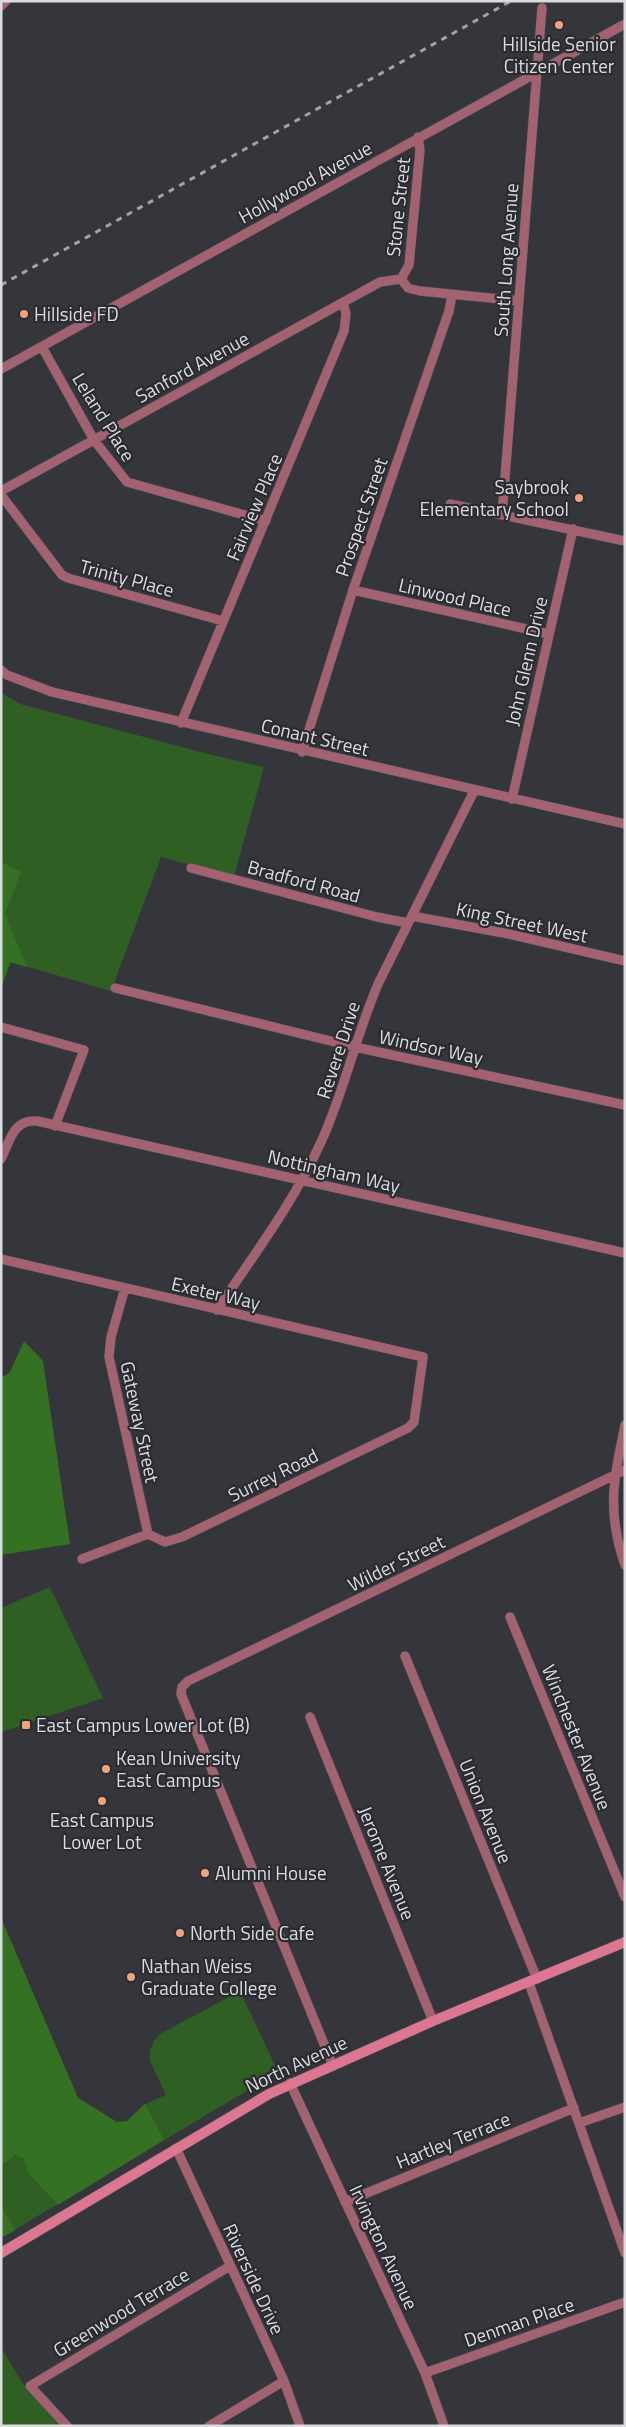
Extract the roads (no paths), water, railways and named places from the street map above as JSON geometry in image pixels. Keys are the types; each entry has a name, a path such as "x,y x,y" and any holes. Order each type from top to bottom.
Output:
{"main road":[{"name":"North Avenue","path":"1,2253 176,2148 290,2083 333,2066 433,2021 625,1942"}],"street":[{"path":"1,6 6,1"},
{"name":"South Long Avenue","path":"502,515 542,8"},
{"name":"Hollywood Avenue","path":"1,369 625,24"},
{"name":"Stone Street","path":"401,279 409,265 420,150 418,137"},
{"path":"401,279 408,288 414,290 520,301"},
{"name":"Sanford Avenue","path":"1,493 380,282 401,279"},
{"name":"Prospect Street","path":"302,752 353,590 449,312 452,294"},
{"name":"Fairview Place","path":"180,723 344,331 346,314 343,302"},
{"name":"Leland Place","path":"42,346 94,440 127,482 266,521"},
{"name":"Trinity Place","path":"1,493 62,575 223,621"},
{"path":"450,504 625,541"},
{"name":"John Glenn Drive","path":"512,800 573,529"},
{"name":"Linwood Place","path":"353,590 549,634"},
{"name":"Conant Street","path":"1,670 7,675 52,692 302,752 625,824"},
{"name":"Revere Drive","path":"217,1310 285,1208 320,1144 333,1114 375,991 474,791"},
{"name":"Bradford Road","path":"191,868 377,916 410,919"},
{"name":"King Street West","path":"410,919 509,934 625,961"},
{"name":"Windsor Way","path":"115,988 355,1047 625,1105"},
{"path":"1,1026 84,1050 55,1126"},
{"name":"Nottingham Way","path":"1,1159 18,1125 26,1120 37,1121 625,1253"},
{"name":"Exeter Way","path":"1,1259 423,1358"},
{"name":"Gateway Street","path":"125,1288 111,1337 109,1358 148,1534"},
{"name":"Surrey Road","path":"148,1534 165,1542 182,1537 408,1428 414,1422 423,1358"},
{"path":"625,1425 615,1475 612,1503 614,1527 625,1564"},
{"name":"Wilder Street","path":"333,2066 181,1694 182,1687 188,1681 625,1470"},
{"path":"82,1559 148,1534"},
{"name":"Winchester Avenue","path":"510,1617 625,1897"},
{"name":"Union Avenue","path":"405,1656 533,1981 574,2108 625,2253"},
{"name":"Jerome Avenue","path":"310,1718 433,2021"},
{"name":"Irvington Avenue","path":"290,2083 425,2373 444,2426"},
{"path":"580,2123 625,2107"},
{"name":"Hartley Terrace","path":"345,2202 574,2108"},
{"name":"Riverside Drive","path":"176,2148 284,2381 300,2426"},
{"name":"Greenwood Terrace","path":"67,2426 30,2386 230,2266"},
{"name":"Denman Place","path":"425,2373 625,2302"},
{"path":"209,2426 284,2381"}],"railway":[{"path":"1,285 511,1"}],"place":[{"name":"Hillside Senior Citizen Center","path":"559,25"},
{"name":"Hillside FD","path":"24,314"},
{"name":"Saybrook Elementary School","path":"579,498"},
{"name":"East Campus Lower Lot (B)","path":"26,1725"},
{"name":"Kean University East Campus","path":"106,1769"},
{"name":"East Campus Lower Lot","path":"102,1801"},
{"name":"Alumni House","path":"205,1873"},
{"name":"North Side Cafe","path":"180,1933"},
{"name":"Nathan Weiss Graduate College","path":"131,1977"}]}
